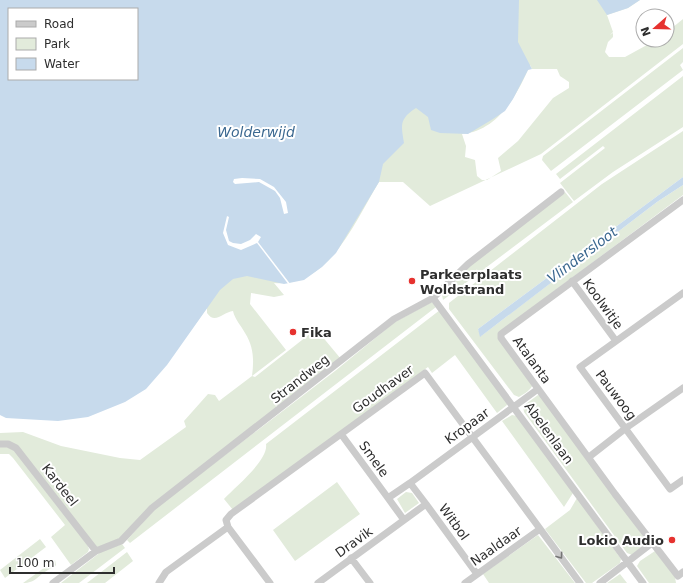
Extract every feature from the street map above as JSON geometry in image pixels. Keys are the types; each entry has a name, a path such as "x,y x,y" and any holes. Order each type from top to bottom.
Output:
{"street":[{"name":"Strandweg","path":"53,583 96,551 121,540 152,508 394,319 433,298 468,264 561,192"},
{"name":"Atalanta","path":"683,200 501,334 501,338 652,543 678,576 683,572"},
{"name":"Koolwitje","path":"572,281 616,341"},
{"name":"Pauwoog","path":"683,293 580,367 670,489 683,480"},
{"name":"Abelenlaan","path":"433,298 515,406 643,583"},
{"name":"Goudhaver","path":"228,527 226,520 231,514 425,373 580,583"},
{"path":"589,457 626,428 683,388"},
{"name":"Kropaar","path":"388,498 538,389"},
{"name":"Smele","path":"341,434 404,520"},
{"name":"Kardeel","path":"0,444 8,444 16,448 96,551"},
{"name":"Witbol","path":"410,483 477,574"},
{"name":"Dravik","path":"318,583 426,504"},
{"path":"162,582 166,572 228,527 270,583"},
{"name":"Naaldaar","path":"465,583 540,529"},
{"path":"600,583 652,543"},
{"path":"351,558 370,583"}],"green space":[{"name":"Wolderwijd","path":"0,0 640,0 628,8 607,15 613,32 610,35 613,33 613,37 608,42 605,52 609,57 625,57 641,48 675,48 675,26 683,19 683,44 541,154 491,177 501,171 498,158 518,141 553,98 569,88 569,82 560,76 557,69 532,69 530,65 513,99 505,109 486,126 475,131 462,134 466,146 465,157 475,160 477,176 482,180 486,180 430,206 403,182 379,182 350,232 325,264 310,275 293,282 274,283 284,295 274,297 251,293 250,304 286,350 252,376 252,349 248,338 233,311 213,318 207,313 207,308 162,370 117,336 31,300 8,80 138,80 138,8 8,8 8,77"},
{"path":"683,48 683,62 680,65 683,70 551,171 542,160 543,156"},
{"path":"683,76 683,127 613,172 574,201 560,183 605,148 603,146 560,179 556,174"},
{"path":"683,131 683,177 478,329 481,336 657,202 683,185 683,195 498,333 533,384 529,390 519,397 514,395 449,309 449,303 602,184"},
{"path":"565,192 573,202 443,300 442,295 471,265"},
{"path":"432,302 436,307 130,543 127,540 157,507 335,371 395,322"},
{"path":"440,310 507,405 497,413 455,355 432,373 428,367 233,510 224,499 257,465 266,450 266,444"},
{"path":"316,329 341,359 279,408 274,403 278,409 151,507 121,539 97,548 17,446 0,442 0,433 23,432 61,446 120,458 140,460 186,427 184,421 208,394 215,395 219,401 252,376 255,377"},
{"path":"538,395 541,396 646,540 646,543 632,555 627,553 524,412 523,406"},
{"path":"512,415 517,416 573,493 564,507 502,421"},
{"path":"0,444 15,450 87,544 89,549 88,552 71,565 51,537 65,525 13,458 9,454 0,454"},
{"path":"337,482 360,514 295,561 273,530"},
{"path":"406,492 412,493 419,503 405,513 397,499"},
{"path":"577,498 621,559 620,563 592,583 586,583 545,529 570,510"},
{"path":"538,535 575,583 489,583 483,574"},
{"path":"40,539 46,547 5,578 0,570"},
{"path":"122,544 125,548 79,583 61,583 102,551"},
{"path":"655,551 675,577 676,583 649,583 637,566 640,561"},
{"path":"127,552 133,561 105,583 87,583"},
{"path":"55,560 56,565 54,567 44,572 31,582 23,583"},
{"path":"620,574 627,583 607,583"}],"water":[{"name":"Wolderwijd","path":"0,0 519,0 518,42 532,69 528,70 505,111 468,134 440,133 431,130 428,117 416,108 410,112 402,123 404,143 383,164 379,182 336,253 322,267 304,280 284,284 247,276 233,279 220,290 167,365 146,389 125,402 88,417 58,421 6,418 0,415"},
{"path":"597,0 640,0 628,8 607,15"},
{"name":"Vlindersloot","path":"683,177 683,185 657,202 480,337 478,329"}],"pier":[{"path":"234,179 260,179 274,187 286,202 288,213 284,214 280,198 275,191 259,182 235,184 233,182"},
{"path":"227,216 229,217 226,230 229,241 241,244 250,240 256,234 261,237 258,242 291,285 289,285 257,243 241,250 228,245 223,233"}],"place":[{"name":"Parkeerplaats Woldstrand","path":"412,281"},
{"name":"Fika","path":"293,332"},
{"name":"Lokio Audio","path":"672,540"}]}
